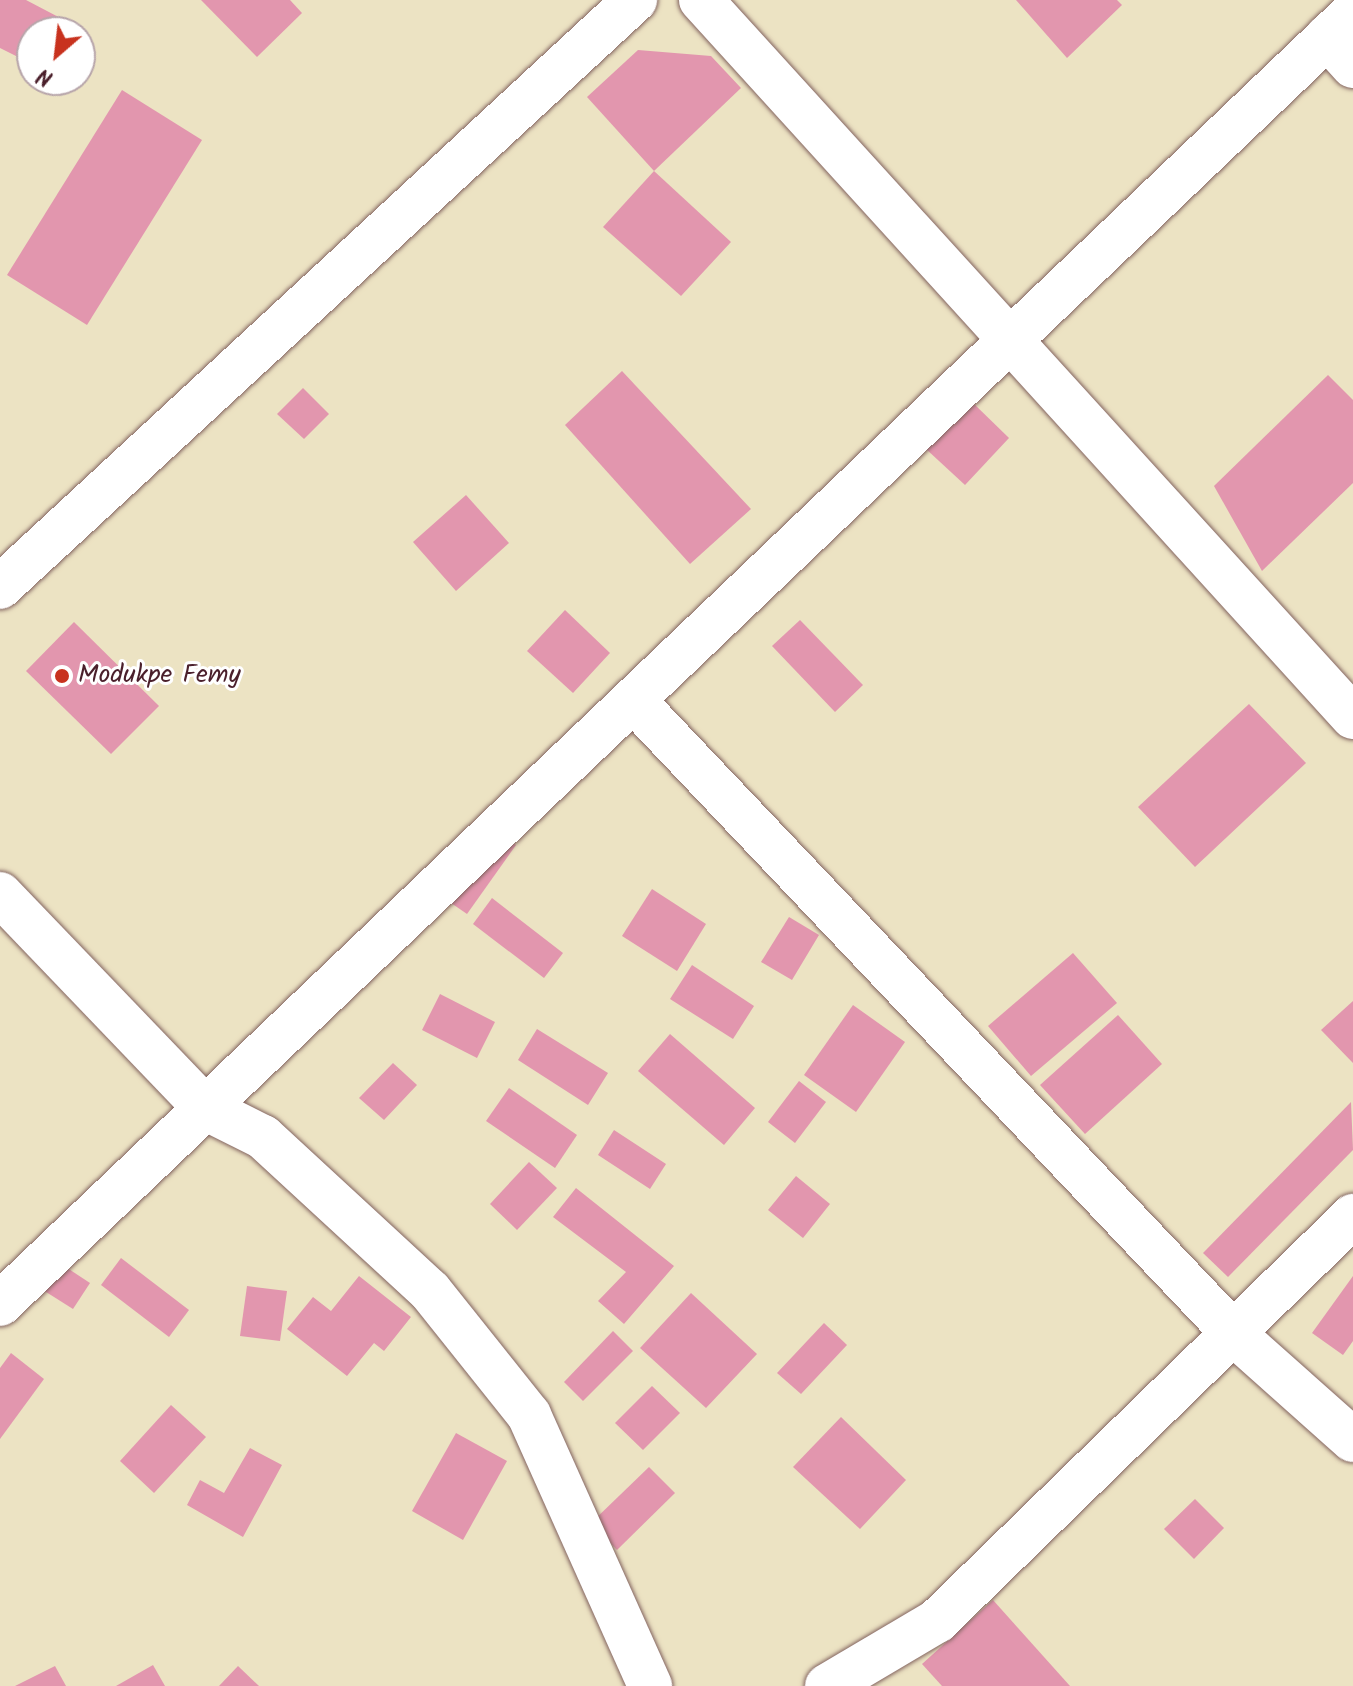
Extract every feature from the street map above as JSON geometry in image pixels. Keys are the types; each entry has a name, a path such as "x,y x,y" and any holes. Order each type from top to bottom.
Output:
{"street":[{"path":"0,587 635,0"},
{"path":"701,0 1353,717"},
{"path":"0,1304 1010,339 1344,39"},
{"path":"634,701 1235,1335 1353,1440"},
{"path":"0,894 205,1108 263,1137 324,1188 430,1291 529,1415 650,1686"},
{"path":"827,1686 937,1621 1235,1335 1353,1216"}],"building":[{"path":"0,0 26,0 57,16 16,16 16,56 0,48"},
{"path":"201,0 290,0 302,13 257,57"},
{"path":"1016,0 1117,0 1122,5 1067,58"},
{"path":"638,50 711,56 741,88 654,171 587,97"},
{"path":"122,90 202,140 87,325 7,275"},
{"path":"654,171 731,242 681,296 603,227"},
{"path":"622,371 751,509 690,564 565,425"},
{"path":"1328,375 1353,400 1353,483 1262,571 1214,486"},
{"path":"303,388 329,414 304,439 277,414"},
{"path":"971,401 1009,438 965,485 926,449"},
{"path":"466,495 509,543 456,591 413,542"},
{"path":"565,610 610,653 573,693 527,651"},
{"path":"800,620 863,685 835,712 772,646"},
{"path":"74,622 159,706 111,754 26,671"},
{"path":"1249,704 1306,763 1195,867 1138,807"},
{"path":"487,826 516,845 467,914 438,894"},
{"path":"652,889 706,924 677,971 622,936"},
{"path":"492,898 563,953 544,978 473,924"},
{"path":"789,917 819,935 792,980 761,962"},
{"path":"1073,953 1117,1003 1031,1076 988,1026"},
{"path":"692,965 754,1006 733,1039 670,999"},
{"path":"440,994 495,1022 477,1058 422,1030"},
{"path":"1353,1001 1353,1063 1321,1030"},
{"path":"853,1005 905,1042 856,1112 804,1075"},
{"path":"1118,1015 1162,1064 1085,1134 1040,1085"},
{"path":"537,1029 608,1073 588,1105 518,1060"},
{"path":"670,1034 755,1108 724,1145 638,1071"},
{"path":"393,1063 417,1085 384,1120 359,1098"},
{"path":"799,1081 826,1102 795,1143 768,1122"},
{"path":"509,1088 577,1135 555,1168 486,1121"},
{"path":"1351,1102 1353,1150 1228,1277 1203,1253"},
{"path":"614,1130 666,1164 650,1189 598,1155"},
{"path":"529,1162 557,1188 517,1230 490,1204"},
{"path":"796,1176 830,1204 803,1238 768,1210"},
{"path":"576,1188 674,1266 624,1324 598,1301 626,1272 553,1217"},
{"path":"52,1258 90,1283 73,1309 35,1285"},
{"path":"121,1258 189,1310 169,1337 101,1285"},
{"path":"359,1276 411,1317 384,1351 374,1343 347,1376 287,1329 313,1297 331,1311"},
{"path":"1353,1276 1353,1341 1343,1355 1312,1333"},
{"path":"247,1286 287,1291 280,1341 240,1336"},
{"path":"691,1293 757,1354 706,1408 640,1348"},
{"path":"824,1323 847,1345 801,1394 777,1373"},
{"path":"613,1331 633,1351 583,1401 564,1382"},
{"path":"11,1353 44,1379 0,1439 0,1368"},
{"path":"652,1386 680,1413 643,1450 615,1423"},
{"path":"171,1405 206,1437 154,1493 120,1461"},
{"path":"841,1417 906,1480 860,1529 793,1467"},
{"path":"456,1433 507,1461 463,1540 412,1511"},
{"path":"250,1448 282,1465 243,1537 187,1505 200,1480 224,1493"},
{"path":"649,1467 675,1493 617,1550 591,1523"},
{"path":"1195,1499 1224,1528 1194,1559 1164,1529"},
{"path":"993,1600 1070,1686 942,1686 922,1664"},
{"path":"153,1665 165,1686 116,1686"},
{"path":"55,1666 66,1686 15,1686"},
{"path":"238,1666 259,1686 219,1686"}],"place":[{"name":"Modukpe Femy","path":"62,676"}]}
